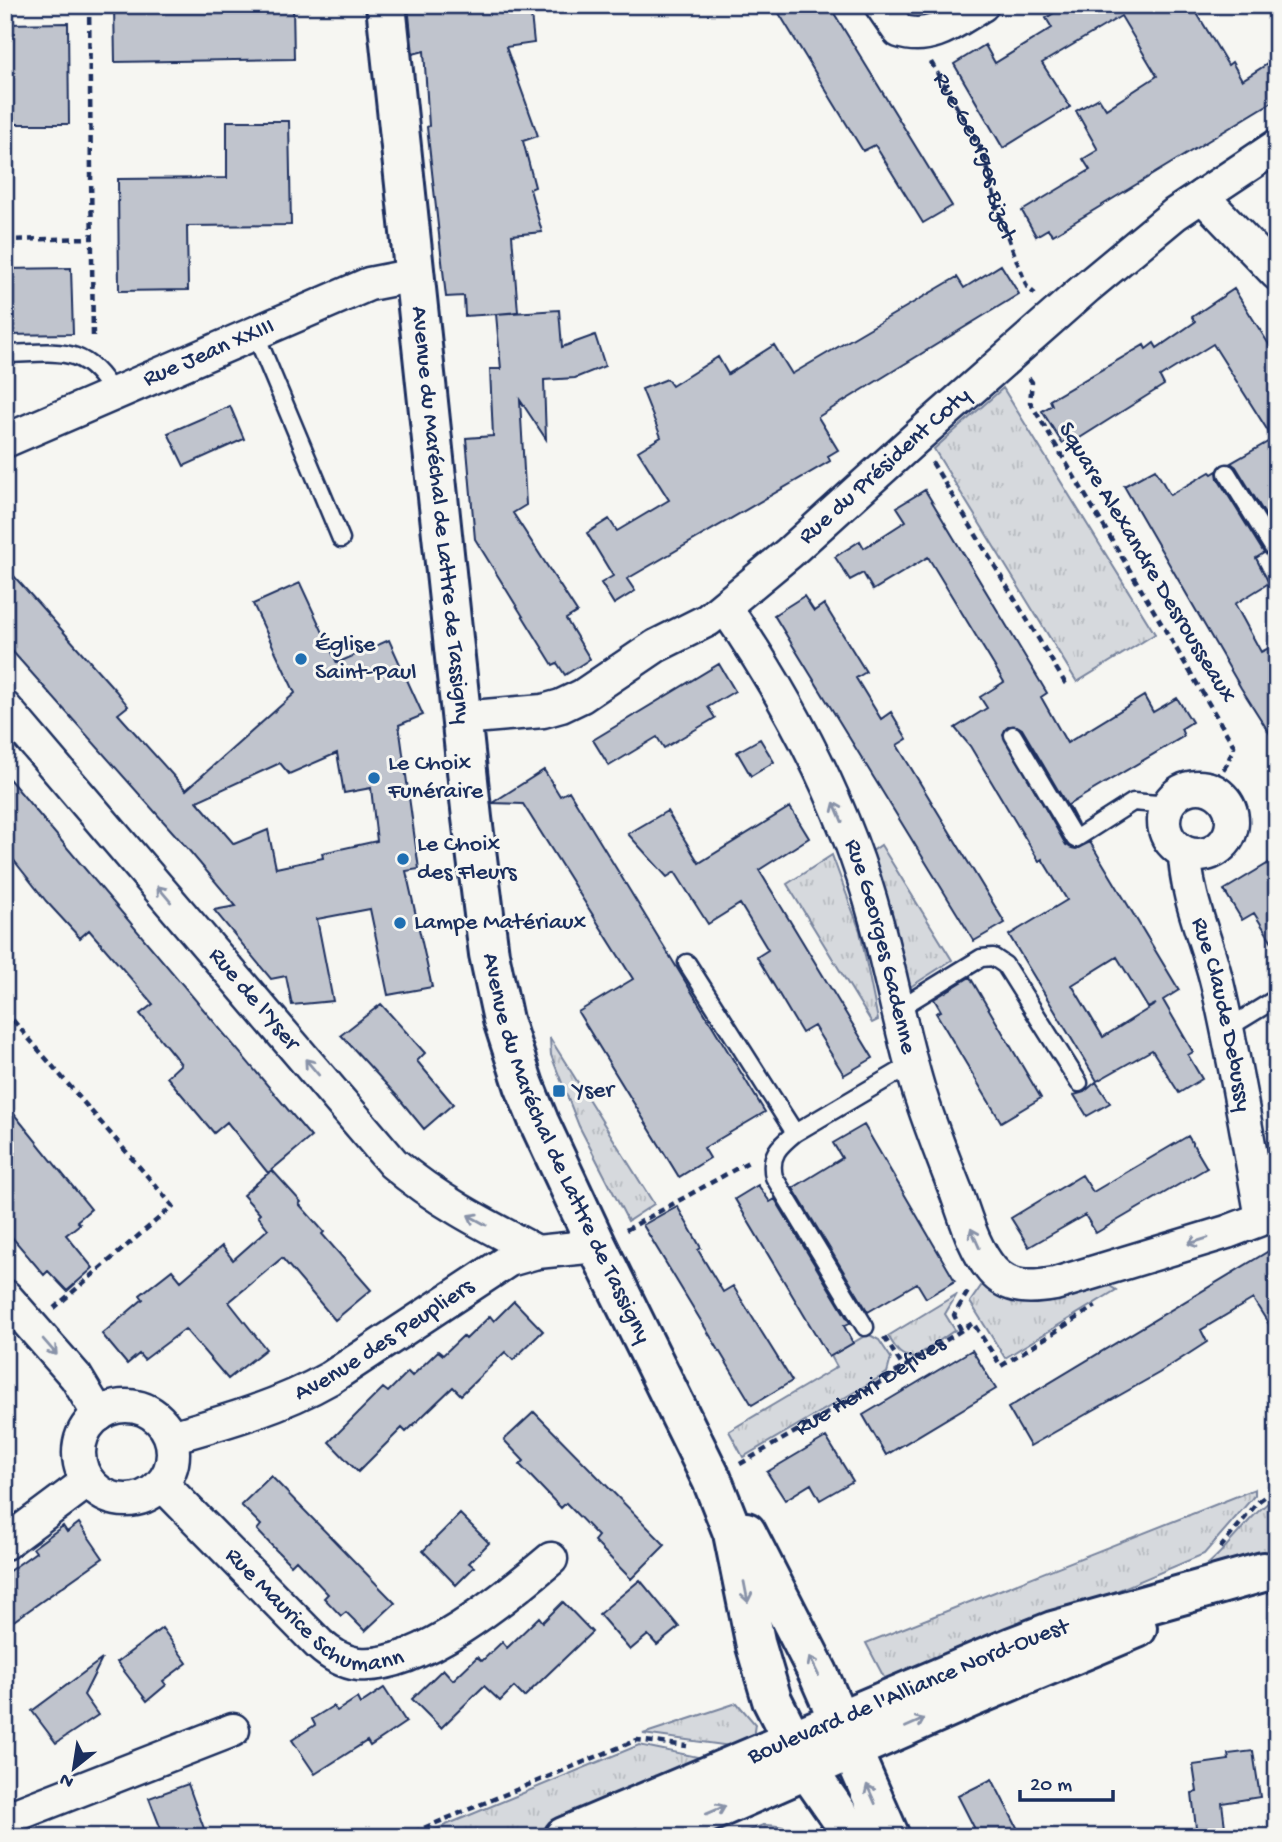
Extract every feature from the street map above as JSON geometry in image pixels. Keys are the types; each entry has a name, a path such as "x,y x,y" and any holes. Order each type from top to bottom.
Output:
{"main road":[{"name":"Avenue du Maréchal de Lattre de Tassigny","path":"386,5 461,718 484,914 495,988 503,1020 529,1098 597,1245 712,1480 733,1533 762,1669 772,1700 800,1756 854,1837"},
{"name":"Avenue du Maréchal de Lattre de Tassigny","path":"712,1480 740,1521 768,1572 846,1735 890,1837"},
{"name":"Boulevard de l'Alliance Nord-Ouest","path":"653,1837 800,1756 846,1735 1270,1569"},
{"name":"Boulevard de l'Alliance Nord-Ouest","path":"564,1837 800,1756"}],"street":[{"path":"881,5 900,32 918,36 931,34 982,5"},
{"name":"Rue du Président Coty","path":"461,718 543,711 561,706 582,696 656,646 708,620 780,561 1011,353 1175,214 1277,146"},
{"path":"1202,196 1277,274"},
{"name":"Rue Jean XXIII","path":"5,441 369,284 415,275"},
{"name":"Rue Georges Gadenne","path":"725,607 796,720 844,824 876,918 912,1064 933,1132 970,1229 994,1273 1006,1282 1019,1286 1034,1288 1055,1284 1227,1232 1269,1216"},
{"name":"Rue de l'Yser","path":"5,708 393,1163 422,1187 537,1252"},
{"path":"1186,790 1209,790 1227,804 1232,819 1230,834 1221,847 1208,854 1185,853 1170,841 1166,832 1165,814 1168,805 1186,790"},
{"name":"Rue Claude Debussy","path":"1185,853 1185,877 1210,956 1228,1028 1269,1216"},
{"name":"Avenue des Peupliers","path":"171,1437 303,1393 496,1268 521,1255 597,1245"},
{"path":"16,1315 76,1377 99,1415"},
{"path":"111,1408 140,1408 153,1414 171,1437 173,1462 162,1484 139,1499 110,1498 98,1491 88,1481 79,1458 83,1434 99,1415 111,1408"},
{"path":"6,1542 88,1481"},
{"name":"Rue Maurice Schumann","path":"162,1484 319,1644 337,1657 358,1664 388,1660 438,1640 500,1601 551,1559"},
{"path":"5,1819 233,1730"}],"lane":[{"path":"255,333 341,539"},
{"path":"5,354 59,353 87,360 102,375 113,394"},
{"path":"1227,473 1277,554"},
{"path":"1013,735 1075,839 1133,802 1168,805"},
{"path":"898,1009 981,958 993,957 1005,965 1079,1083"},
{"path":"687,963 795,1133"},
{"path":"1228,1028 1277,998"},
{"path":"865,1327 774,1177 773,1155 781,1144 795,1133 912,1064"}],"path":[{"path":"87,360 94,336 89,5"},
{"name":"Rue Georges Bizet","path":"900,32 926,54 985,157 997,209 1027,287 1057,313"},
{"path":"5,240 93,238"},
{"name":"Square Alexandre Desrousseaux","path":"1011,353 1032,382 1030,402 1234,746 1227,764 1209,790"},
{"path":"917,437 1067,687"},
{"path":"5,1011 173,1206 16,1315"},
{"path":"597,1245 781,1144"},
{"name":"Rue Henri Defives","path":"712,1480 961,1331 954,1315 986,1262"},
{"path":"961,1331 974,1323 1001,1366 1105,1300"},
{"path":"865,1327 883,1335 904,1367"},
{"path":"402,1837 637,1740 696,1747"}],"green space":[{"path":"1003,388 1155,634 1077,682 934,449"},
{"path":"881,845 952,960 907,989 868,854"},
{"path":"832,855 860,931 878,1020 872,1023 787,884"},
{"path":"550,1038 654,1204 628,1221 579,1126 551,1055"},
{"path":"986,1279 1099,1279 1116,1290 1005,1358 970,1302"},
{"path":"957,1294 945,1314 955,1330 914,1358 904,1356 898,1351 888,1336"},
{"path":"868,1334 879,1340 891,1358 887,1373 743,1457 729,1431 837,1367 831,1356"},
{"path":"1255,1489 1255,1495 1204,1554 889,1687 866,1643"},
{"path":"1277,1496 1277,1547 1205,1578 1194,1575 1216,1557 1255,1515"},
{"path":"737,1703 755,1724 753,1738 745,1748 643,1734"},
{"path":"639,1745 722,1762 553,1825 532,1837 417,1837"},
{"path":"763,1825 785,1827 805,1837 733,1837"}],"building":[{"path":"114,5 293,5 294,59 115,62"},
{"path":"408,5 530,5 534,43 506,47 538,136 523,141 535,187 530,189 542,232 512,235 518,312 465,316 464,296 446,297 427,127 424,51 413,54"},
{"path":"774,5 829,5 952,206 923,223 875,145 863,151"},
{"path":"1067,5 1192,5 1228,65 1232,62 1242,80 1269,63 1277,76 1277,99 1053,235 1048,229 1036,236 1022,211 1090,170 1083,159 1098,150 1076,111 1099,98 1106,109 1157,76 1121,16 1042,63 1070,107 1003,148 954,64 985,45 995,63 1052,28 1046,18"},
{"path":"68,23 69,124 5,124 5,24"},
{"path":"227,121 289,121 291,225 187,226 188,290 119,291 118,179 227,178"},
{"path":"1001,265 1019,294 818,417 838,450 828,456 830,461 627,579 635,591 614,604 601,583 613,576 587,533 609,519 617,531 669,500 638,451 661,437 642,389 667,379 672,386 718,357 728,374 774,345 792,374 957,277 964,288"},
{"path":"71,268 73,334 5,335 5,269"},
{"path":"1234,289 1277,357 1277,534 1231,463 1273,439 1213,344 1160,377 1164,385 1075,441 1072,437 1062,443 1042,411 1052,405 1050,400 1144,345 1146,349 1154,343 1157,348 1195,322 1192,317"},
{"path":"559,310 562,347 595,335 605,366 575,378 544,380 546,439 520,400 526,505 513,513 577,612 566,619 590,659 565,675 557,663 553,665 475,539 466,438 493,436 490,369 501,369 496,314"},
{"path":"230,406 244,439 184,466 168,433"},
{"path":"1155,469 1170,495 1210,472 1212,474 1217,471 1218,479 1264,553 1256,558 1269,583 1235,604 1261,652 1277,644 1277,745 1124,486"},
{"path":"925,490 1047,693 1041,697 1067,743 1144,696 1153,712 1177,698 1192,722 1181,729 1184,736 1068,805 1078,824 1022,729 1008,726 1003,734 1066,845 1076,849 1090,842 1179,990 1163,1000 1193,1052 1188,1055 1202,1079 1179,1093 1152,1050 1097,1081 1009,935 1067,900 1042,859 1039,861 970,746 955,728 987,708 980,697 1004,682 928,557 873,590 863,573 850,580 835,557 860,541 864,548 906,521 897,507","holes":["1117,957 1148,1008 1156,1004 1103,1037 1072,985"]},
{"path":"5,566 116,691 128,706 118,714 186,790 295,693 253,604 300,583 337,663 389,640 423,715 399,725 419,869 406,871 432,987 388,995 370,909 317,919 333,1001 292,1005 286,976 271,979 214,910 236,906 5,643","holes":["337,753 344,793 371,788 377,841 322,853 323,858 276,868 268,830 234,844 197,801 280,763 289,774"]},
{"path":"804,596 814,611 824,604 866,672 856,678 881,719 891,712 907,739 897,745 1005,923 974,941 774,615"},
{"path":"719,664 735,691 708,707 715,718 664,748 657,737 609,766 593,740"},
{"path":"760,739 774,762 751,776 737,752"},
{"path":"544,770 560,796 569,791 765,1112 704,1148 710,1158 679,1177 578,1012 633,979 523,804 492,803"},
{"path":"5,774 311,1137 268,1173 227,1122 214,1133 167,1077 181,1064 140,1014 153,1004 89,930 80,938 46,901 5,849"},
{"path":"790,807 809,838 759,870 873,1058 844,1075 814,1026 802,1033 757,957 768,950 740,904 708,924 675,872 667,877 628,834 667,811 699,863"},
{"path":"1277,858 1277,950 1254,913 1242,920 1224,890"},
{"path":"970,977 1041,1098 1001,1122 936,1013 941,1011 934,999"},
{"path":"381,1004 425,1053 417,1061 453,1104 424,1129 341,1035"},
{"path":"1096,1082 1110,1103 1087,1116 1074,1095 1084,1092"},
{"path":"5,1103 91,1209 77,1221 80,1224 66,1235 93,1268 67,1291 48,1271 44,1275 5,1229"},
{"path":"864,1125 955,1281 926,1298 917,1283 868,1312 793,1188 842,1158 833,1143"},
{"path":"1188,1136 1207,1168 1096,1233 1085,1215 1029,1247 1011,1218 1082,1175 1093,1192"},
{"path":"272,1170 301,1202 299,1204 324,1232 322,1234 371,1290 335,1320 282,1258 229,1302 266,1349 228,1379 185,1329 144,1360 139,1354 127,1364 102,1334 143,1299 140,1295 172,1270 181,1281 222,1246 233,1260 268,1229 258,1216 260,1214 243,1195"},
{"path":"758,1185 770,1202 775,1199 850,1323 844,1326 853,1343 829,1357 735,1199"},
{"path":"677,1206 701,1248 698,1250 723,1292 733,1286 792,1381 752,1405 643,1225"},
{"path":"1277,1246 1277,1337 1253,1299 1201,1330 1207,1342 1159,1373 1030,1446 1008,1408"},
{"path":"514,1301 543,1331 513,1360 505,1352 461,1395 453,1387 406,1432 402,1428 358,1472 329,1442 383,1388 388,1392 408,1372 412,1376 438,1351 443,1355 463,1336 466,1339 490,1316 494,1321"},
{"path":"972,1350 996,1389 886,1455 863,1415"},
{"path":"534,1412 665,1545 631,1579 594,1541 598,1536 566,1503 561,1508 520,1465 524,1461 504,1440"},
{"path":"826,1437 853,1481 820,1500 811,1484 785,1500 767,1472"},
{"path":"271,1476 395,1603 365,1631 346,1612 341,1616 324,1598 328,1594 296,1560 291,1565 274,1548 257,1530 261,1525 241,1505"},
{"path":"460,1514 489,1543 469,1563 474,1567 456,1585 423,1551"},
{"path":"79,1523 103,1558 5,1627 5,1574 36,1552 33,1548 63,1526 67,1532"},
{"path":"640,1580 679,1627 657,1645 648,1635 630,1650 599,1614"},
{"path":"563,1602 592,1632 524,1697 514,1687 500,1701 484,1686 441,1728 412,1699 443,1669 453,1680 477,1657 482,1661 502,1642 507,1648 539,1617 543,1622"},
{"path":"162,1628 187,1663 163,1681 166,1685 147,1701 117,1662"},
{"path":"102,1659 84,1695 98,1715 56,1743 32,1711"},
{"path":"384,1688 406,1722 370,1746 367,1741 315,1774 292,1740 315,1725 312,1719 333,1706 337,1711 357,1698 360,1704"},
{"path":"1253,1751 1260,1797 1222,1803 1226,1835 1197,1837 1192,1793 1197,1792 1193,1765 1229,1760 1228,1754"},
{"path":"992,1779 1022,1837 979,1837 958,1796"},
{"path":"188,1784 207,1837 164,1837 149,1798"}],"place":[{"name":"Église Saint-Paul","path":"301,659"},
{"name":"Le Choix Funéraire","path":"374,778"},
{"name":"Le Choix des Fleurs","path":"403,859"},
{"name":"Lampe Matériaux","path":"400,923"},
{"name":"Yser","path":"559,1091"}]}
